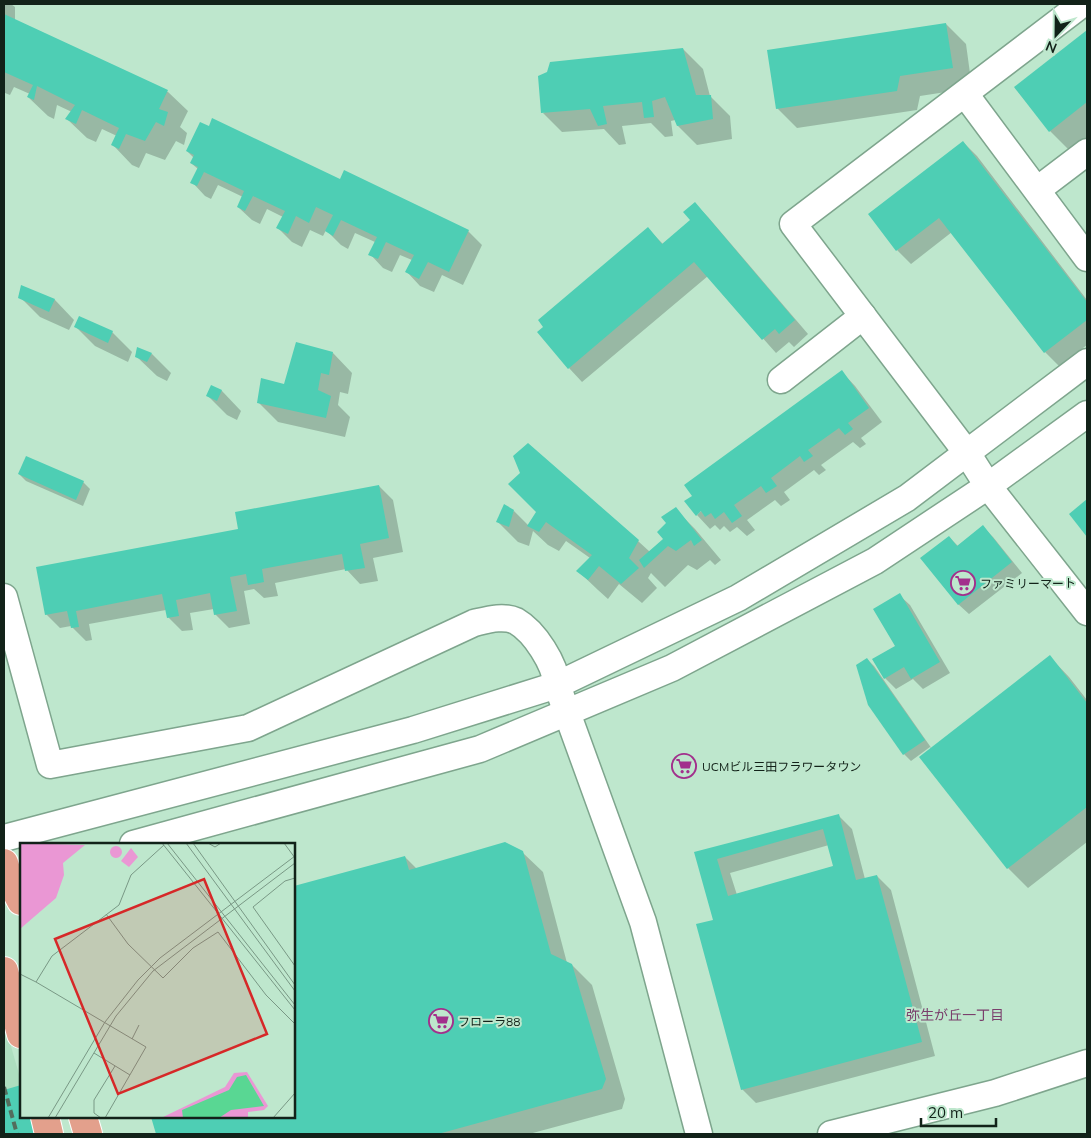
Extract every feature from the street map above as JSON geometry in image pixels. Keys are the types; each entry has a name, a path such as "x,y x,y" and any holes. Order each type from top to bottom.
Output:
{"main road":[{"path":"9,872 20,899"},
{"path":"4,971 20,1030"},
{"path":"44,1118 50,1134"},
{"path":"83,1118 88,1134"}],"street":[{"path":"1082,4 793,224 967,453 988,486 1087,612"},
{"path":"965,94 1087,258"},
{"path":"1037,190 1087,152"},
{"path":"781,380 863,316"},
{"path":"4,838 413,730 557,685 738,598 906,498 1087,362"},
{"path":"137,843 480,749 672,668 875,561 988,486 1087,414"},
{"path":"4,597 50,765 248,728 474,624 498,618 515,621 534,637 547,654 556,678 643,922 699,1134"},
{"path":"831,1134 995,1093 1087,1063"}],"shaded area":[{"path":"4,1022 20,1078 20,1118 31,1118 36,1134 4,1134"}],"building":[{"path":"4,14 168,90 159,109 168,112 164,126 156,122 145,141 126,134 119,149 111,145 119,128 82,110 76,124 65,119 75,105 37,86 34,100 27,97 33,85 4,72"},
{"path":"946,23 953,68 900,76 897,91 776,109 767,50"},
{"path":"1087,30 1087,102 1049,132 1014,87"},
{"path":"683,48 696,95 711,95 713,119 677,126 665,97 652,101 654,117 644,118 642,102 603,106 607,124 598,126 590,109 541,113 538,76 547,72 550,62"},
{"path":"212,118 340,179 344,170 469,230 449,272 428,262 419,279 405,272 414,255 386,242 378,259 368,255 377,237 341,220 333,236 325,231 333,215 316,207 309,223 296,216 288,234 276,228 285,211 253,196 245,211 237,207 244,191 204,172 197,186 190,183 198,167 190,163 194,155 186,151 200,122 209,126"},
{"path":"963,141 1087,302 1087,320 1044,353 939,218 896,251 868,214"},
{"path":"695,202 795,320 779,334 775,329 762,340 694,262 568,369 537,332 543,327 538,320 648,227 662,244 690,220 683,212"},
{"path":"21,285 55,299 49,312 18,298"},
{"path":"79,316 113,331 108,343 74,327"},
{"path":"296,342 333,352 329,375 321,373 318,390 331,396 326,418 257,403 261,378 284,384"},
{"path":"137,347 152,353 147,362 135,357"},
{"path":"842,370 869,408 848,423 853,429 845,435 839,428 808,450 813,456 804,462 800,456 771,478 777,486 766,493 761,486 734,505 742,516 732,523 724,512 715,519 711,513 705,517 701,511 696,516 684,501 692,496 684,485"},
{"path":"211,385 222,390 217,401 206,396"},
{"path":"528,443 639,540 629,558 639,568 621,584 599,566 588,580 576,571 592,555 546,522 539,532 527,526 536,512 508,484 520,473 513,456"},
{"path":"26,456 84,481 76,500 18,474"},
{"path":"379,485 389,538 360,544 365,568 345,571 342,554 262,569 264,582 248,585 246,574 230,577 237,611 214,615 210,593 176,600 179,616 167,618 162,594 76,611 79,627 71,628 67,611 45,615 36,567 238,529 235,512"},
{"path":"1087,499 1087,537 1069,514"},
{"path":"504,504 514,510 509,527 496,522"},
{"path":"676,507 702,540 694,546 691,540 676,551 668,546 644,568 639,560 663,539 657,532 666,523 661,517"},
{"name":"ファミリーマート","path":"983,525 1012,562 958,605 920,558 949,536 957,546"},
{"path":"900,593 940,662 911,679 904,667 884,679 872,659 895,646 873,609"},
{"path":"1050,655 1087,703 1087,807 1007,869 919,757"},
{"path":"867,658 925,740 903,755 868,705 856,665"},
{"path":"839,814 856,880 877,875 922,1042 741,1090 696,924 713,920 694,852","holes":["823,829 833,866 728,896 717,859"]},
{"name":"フローラ88","path":"505,842 523,851 551,954 572,964 606,1079 602,1089 438,1134 156,1134 151,1118 295,1118 295,886 405,856 409,870"},
{"path":"20,1085 20,1118 32,1118 37,1134 4,1134 4,1090"}],"railway":[{"path":"4,1087 17,1134"}],"place":[{"name":"ファミリーマート","path":"963,583"},
{"name":"UCMビル三田フラワータウン","path":"684,766"},
{"name":"フローラ88","path":"441,1021"}],"district":[{"name":"弥生が丘一丁目","path":"955,1015"}]}
